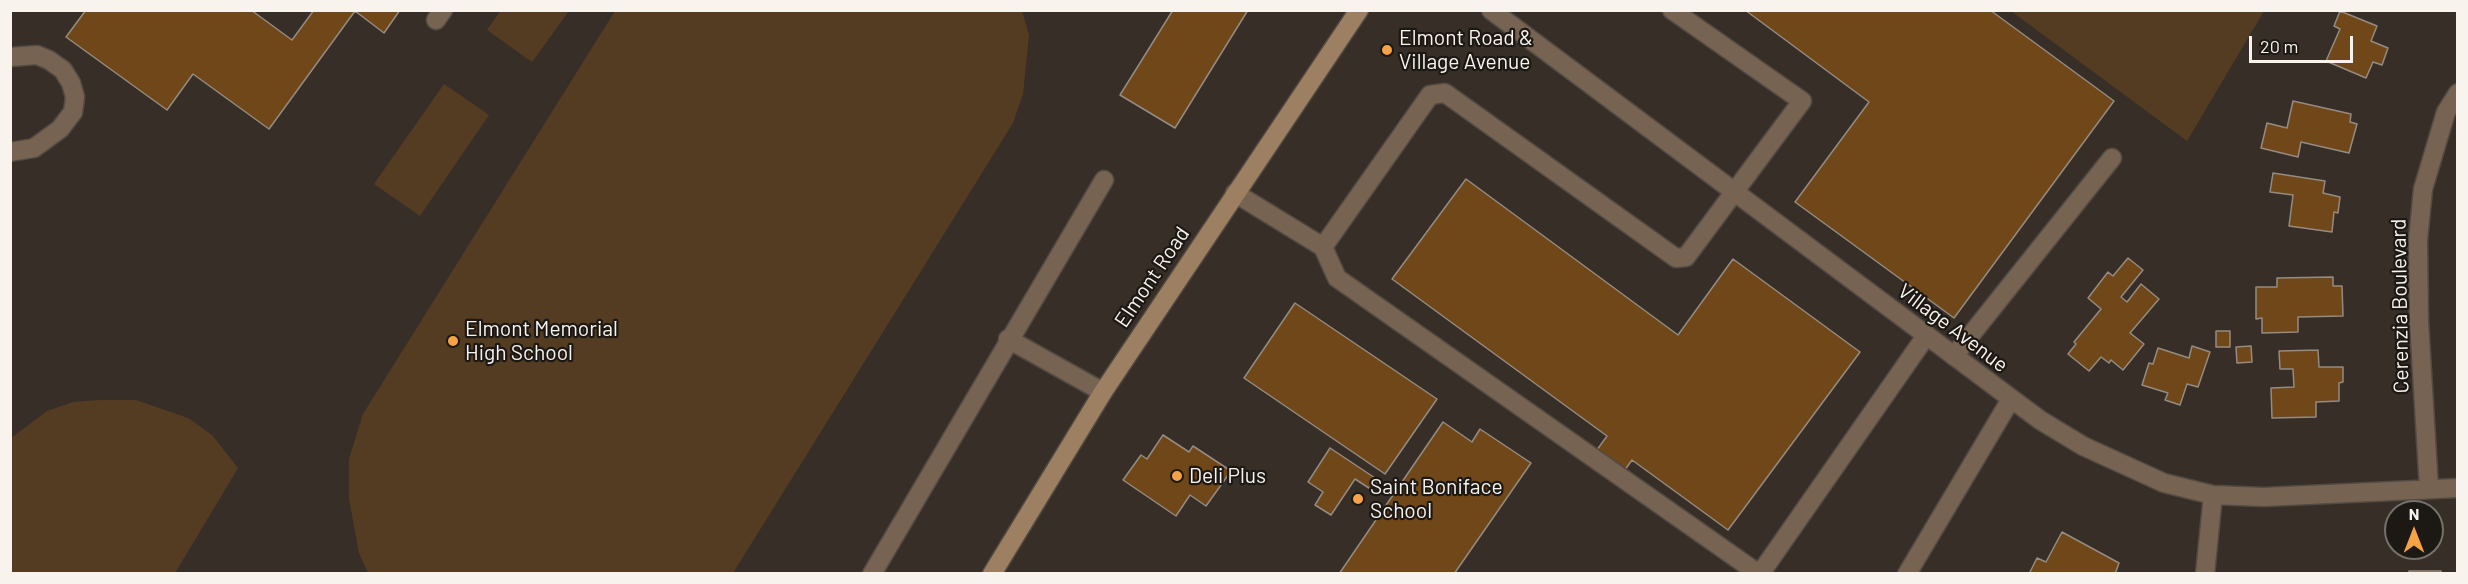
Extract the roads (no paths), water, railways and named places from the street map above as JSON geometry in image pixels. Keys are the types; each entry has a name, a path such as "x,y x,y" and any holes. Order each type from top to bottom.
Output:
{"main road":[{"name":"Elmont Road","path":"992,573 1103,392 1359,10"}],"street":[{"name":"Village Avenue","path":"1491,10 2011,399 2083,446 2164,483 2213,495 2264,497 2457,488"},
{"path":"1323,247 1430,95 1445,93 1676,258 1686,257 1802,101 1672,10"},
{"path":"10,57 37,55 49,60 63,70 71,83 75,97 73,112 60,129 34,148 10,152"},
{"name":"Cerenzia Boulevard","path":"2429,489 2419,322 2418,240 2423,189 2446,112 2457,93"},
{"path":"1954,356 2112,158"},
{"path":"872,573 1008,339 1104,180"},
{"path":"1235,193 1323,247 1337,278 1760,573 1926,336"},
{"path":"1008,339 1103,392"},
{"path":"1906,573 2011,399"},
{"path":"2205,573 2213,495"}],"place":[{"name":"Elmont Road & Village Avenue","path":"1387,50"},
{"name":"Elmont Memorial High School","path":"453,341"},
{"name":"Deli Plus","path":"1177,476"},
{"name":"Saint Boniface School","path":"1358,499"}]}
